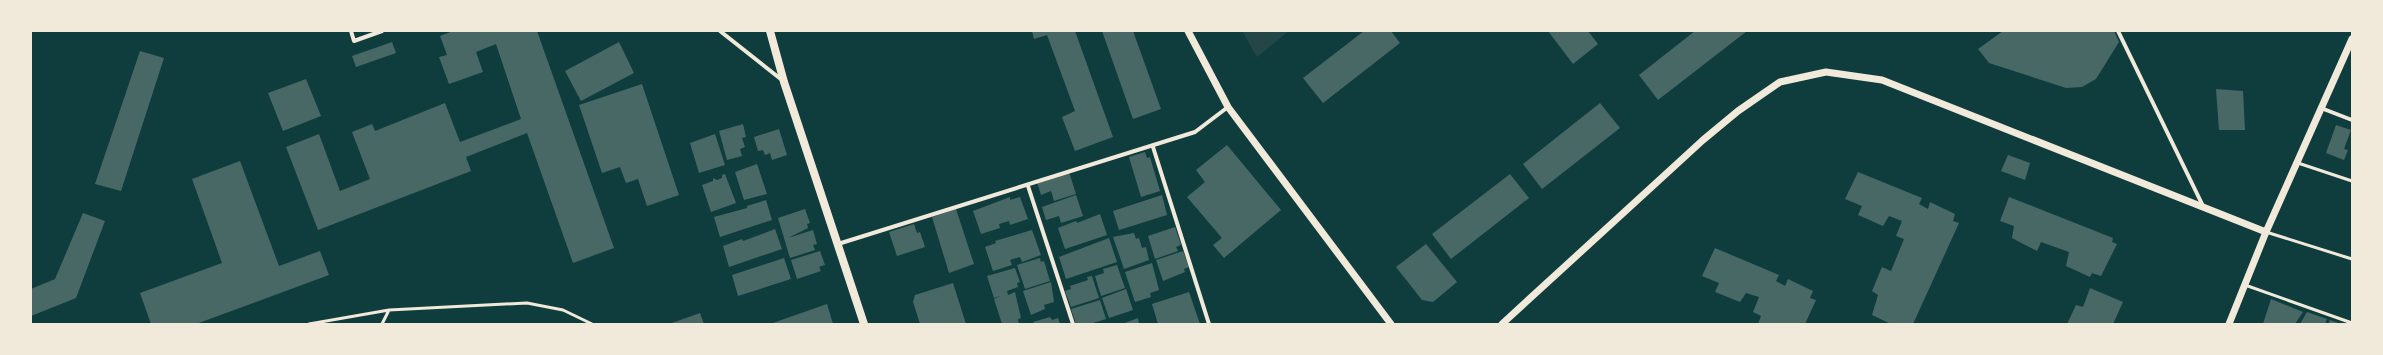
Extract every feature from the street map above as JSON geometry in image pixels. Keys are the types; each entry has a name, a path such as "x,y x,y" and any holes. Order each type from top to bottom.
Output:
{"main road":[{"path":"770,31 784,82 864,324"}],"street":[{"path":"351,31 354,40 382,31"},
{"path":"720,31 784,82"},
{"path":"1188,31 1228,107 1391,324"},
{"path":"2118,31 2204,207"},
{"path":"2229,324 2266,232 2298,164 2352,39"},
{"path":"1502,324 1703,140 1738,111 1780,82 1826,72 1882,80 2266,232"},
{"path":"838,244 1153,147 1195,132 1228,107"},
{"path":"2322,108 2352,120"},
{"path":"1153,147 1209,324"},
{"path":"1028,186 1073,324"}],"lane":[{"path":"2298,164 2352,181"},
{"path":"2266,232 2352,259"},
{"path":"2245,285 2352,323"},
{"path":"309,324 389,310 527,303 563,310 592,324"},
{"path":"382,324 389,310"}],"shaded area":[{"path":"1242,31 1289,31 1257,57"}],"building":[{"path":"453,31 537,31 614,248 573,263 527,133 466,157 471,171 318,230 286,147 319,134 340,191 370,179 352,132 372,124 375,131 445,103 460,142 521,119 496,44 476,52 483,72 449,84 439,57 447,55 440,36"},
{"path":"1032,31 1075,31 1113,137 1075,151 1062,117 1075,111 1047,35 1034,39"},
{"path":"1102,31 1133,31 1161,109 1133,119"},
{"path":"1364,31 1391,31 1400,43 1323,103 1303,78"},
{"path":"1548,31 1588,31 1598,44 1573,64"},
{"path":"1695,31 1747,31 1658,100 1639,75"},
{"path":"2003,31 2114,31 2119,42 2096,79 2082,87 2066,88 1989,63 1978,49"},
{"path":"392,42 396,53 356,67 352,56"},
{"path":"619,42 634,73 581,101 565,71"},
{"path":"140,51 164,58 121,191 95,184"},
{"path":"306,79 321,116 283,131 268,93"},
{"path":"642,84 679,195 647,206 638,179 626,183 620,167 602,173 579,105"},
{"path":"2216,89 2243,91 2245,130 2219,130"},
{"path":"1600,103 1620,128 1542,189 1523,164"},
{"path":"743,124 746,137 742,138 745,147 740,149 742,156 727,160 719,131"},
{"path":"2336,125 2351,130 2344,149 2348,150 2344,160 2326,153"},
{"path":"779,129 787,155 772,160 770,153 765,155 763,150 758,151 754,137"},
{"path":"715,134 725,165 699,173 690,143"},
{"path":"1227,145 1281,210 1224,258 1213,245 1222,238 1187,197 1205,182 1196,170"},
{"path":"1145,152 1147,158 1150,157 1160,191 1141,197 1129,157"},
{"path":"2008,155 2030,163 2025,180 2001,171"},
{"path":"240,161 279,266 320,251 329,275 196,324 151,324 140,293 222,263 192,179"},
{"path":"757,164 767,194 744,200 735,172"},
{"path":"1069,172 1076,194 1054,201 1051,191 1041,195 1037,182"},
{"path":"1858,172 1922,198 1919,204 1928,209 1930,202 1955,214 1953,221 1959,223 1913,324 1891,324 1872,315 1878,295 1872,291 1882,267 1891,271 1904,239 1896,236 1902,221 1889,216 1883,226 1858,215 1862,206 1845,199"},
{"path":"725,174 736,203 711,212 702,185 713,181 713,178 717,180 722,178 722,175"},
{"path":"1510,174 1529,198 1451,259 1432,234"},
{"path":"1076,195 1083,216 1061,223 1059,216 1046,220 1042,207"},
{"path":"1162,195 1167,215 1119,230 1113,211"},
{"path":"1010,197 1010,200 1020,197 1028,219 1010,225 1009,221 999,224 1000,228 981,234 973,211"},
{"path":"2009,197 2113,238 2112,242 2117,244 2101,276 2092,273 2090,277 2066,266 2069,252 2041,242 2037,251 2012,238 2014,226 2000,221"},
{"path":"766,200 772,220 720,237 714,217 747,208 747,206"},
{"path":"805,209 810,223 807,224 808,228 788,238 813,230 817,244 813,245 815,250 790,258 778,218"},
{"path":"956,209 974,264 949,273 932,217"},
{"path":"83,213 105,221 76,298 31,316 31,289 55,279"},
{"path":"1100,214 1107,235 1065,249 1058,228 1076,221 1077,223"},
{"path":"914,224 917,233 920,232 925,247 897,256 889,232"},
{"path":"1175,227 1181,245 1176,247 1178,251 1155,259 1148,236"},
{"path":"775,229 782,249 729,267 723,246 742,239 743,241"},
{"path":"1032,230 1041,255 1022,262 1020,257 1010,260 1012,265 993,271 985,247 996,243 995,241"},
{"path":"1134,233 1136,239 1139,238 1142,248 1146,247 1149,260 1124,269 1113,237"},
{"path":"1109,238 1117,262 1066,279 1059,257"},
{"path":"1426,244 1457,282 1433,302 1422,300 1396,267"},
{"path":"1715,248 1779,275 1776,281 1785,286 1788,279 1813,291 1810,298 1816,300 1805,324 1758,324 1761,316 1753,312 1759,297 1746,293 1740,302 1715,292 1719,283 1702,276"},
{"path":"820,251 825,265 819,267 821,271 797,279 791,260"},
{"path":"1183,251 1189,267 1184,269 1185,272 1163,281 1156,260"},
{"path":"784,258 791,279 738,296 732,275"},
{"path":"1040,258 1041,262 1044,261 1050,281 1025,289 1017,265"},
{"path":"1152,263 1159,290 1150,293 1151,297 1135,302 1125,272"},
{"path":"1117,265 1125,288 1101,296 1095,276 1104,273 1103,269"},
{"path":"1015,268 1020,282 1017,283 1018,287 1007,291 1008,295 1015,292 1021,318 1018,319 1019,324 1002,324 994,299 1000,296 994,298 987,276"},
{"path":"1092,276 1099,298 1071,307 1065,291 1071,289 1070,286 1088,280 1087,277"},
{"path":"1051,282 1054,302 1044,305 1045,309 1031,315 1023,291"},
{"path":"953,283 966,324 920,324 913,302 915,295"},
{"path":"2090,288 2123,302 2113,324 2067,324 2076,305 2083,307"},
{"path":"1126,289 1133,310 1109,318 1102,298"},
{"path":"1189,292 1200,324 1158,324 1152,304"},
{"path":"2271,299 2303,312 2295,324 2263,324"},
{"path":"1100,300 1106,319 1090,324 1076,324 1071,309"},
{"path":"827,304 833,324 770,324"},
{"path":"2307,312 2327,319 2325,324 2300,324"},
{"path":"700,313 704,324 669,324"},
{"path":"1050,317 1052,320 1058,318 1060,324 1034,324 1033,322"},
{"path":"1138,318 1139,324 1122,324"},
{"path":"2330,320 2341,324 2328,324"}]}
